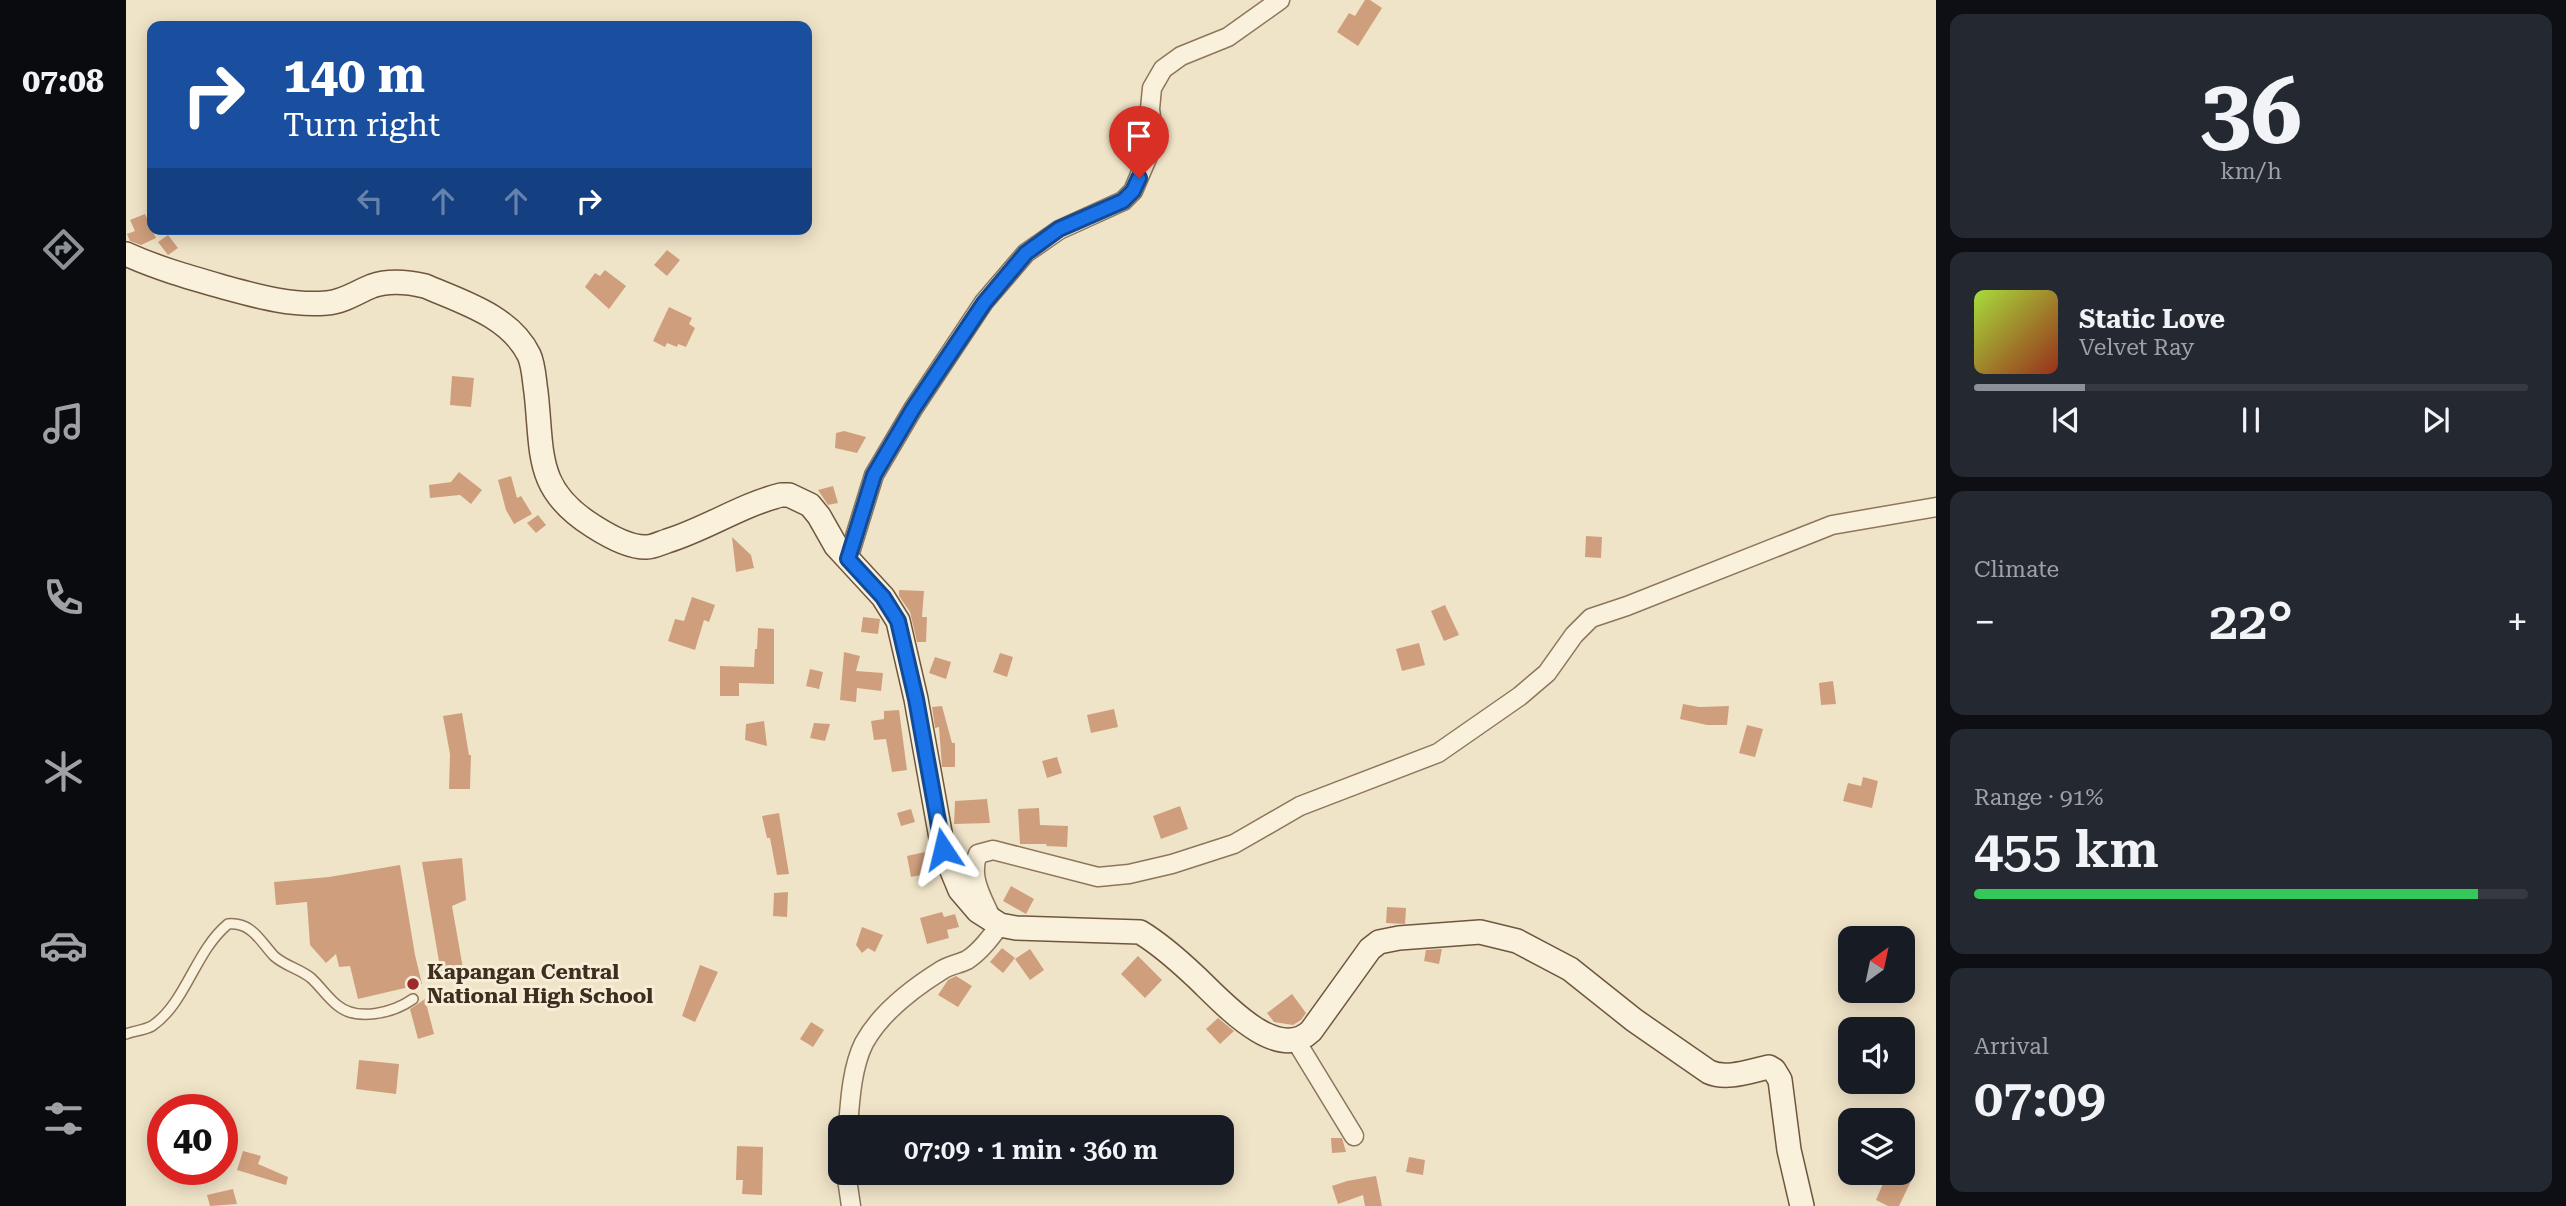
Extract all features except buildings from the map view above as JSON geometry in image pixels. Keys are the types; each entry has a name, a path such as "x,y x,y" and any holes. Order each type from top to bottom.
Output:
{"street":[{"path":"848,559 874,475 913,409 984,303 1026,253 1059,229 1123,201 1133,191 1154,142 1150,108 1152,88 1163,69 1181,56 1228,37 1280,0"},
{"path":"126,254 197,281 250,295 303,304 331,303 375,285 395,282 425,286 492,316 517,338 529,355 541,449 552,488 565,505 597,529 620,541 647,547 714,523 768,498 789,495 810,505 836,546 883,597 898,621 916,699 943,849 960,890 978,911 997,923 1016,928 1140,932 1175,958 1249,1025 1288,1042 1296,1041 1311,1031 1370,949 1379,942 1480,932 1507,938 1570,969 1634,1020 1709,1072 1726,1076 1769,1067 1774,1070 1780,1080 1789,1150 1802,1206"},
{"path":"997,923 976,884 974,872 978,855 985,850 1098,877 1129,874 1172,864 1234,844 1300,806 1438,754 1520,696 1547,673 1574,635 1591,618 1628,606 1832,525 1936,507"},
{"path":"850,1115 859,1056 864,1043 879,1021 921,983 944,968 967,959 990,939 997,923"},
{"path":"1296,1041 1354,1136"},
{"path":"848,1185 851,1206"}],"lane":[{"path":"126,1034 146,1028 158,1020 183,988 201,955 219,931 228,924 242,925 256,933 274,956 308,976 335,1004 349,1012 376,1013 399,1007 413,999"}],"place":[{"name":"Kapangan Central National High School","path":"413,984"}],"route":[{"path":"943,849 916,699 898,621 883,597 848,559 874,475 913,409 984,303 1026,253 1059,229 1123,201 1133,191 1139,178"}]}
